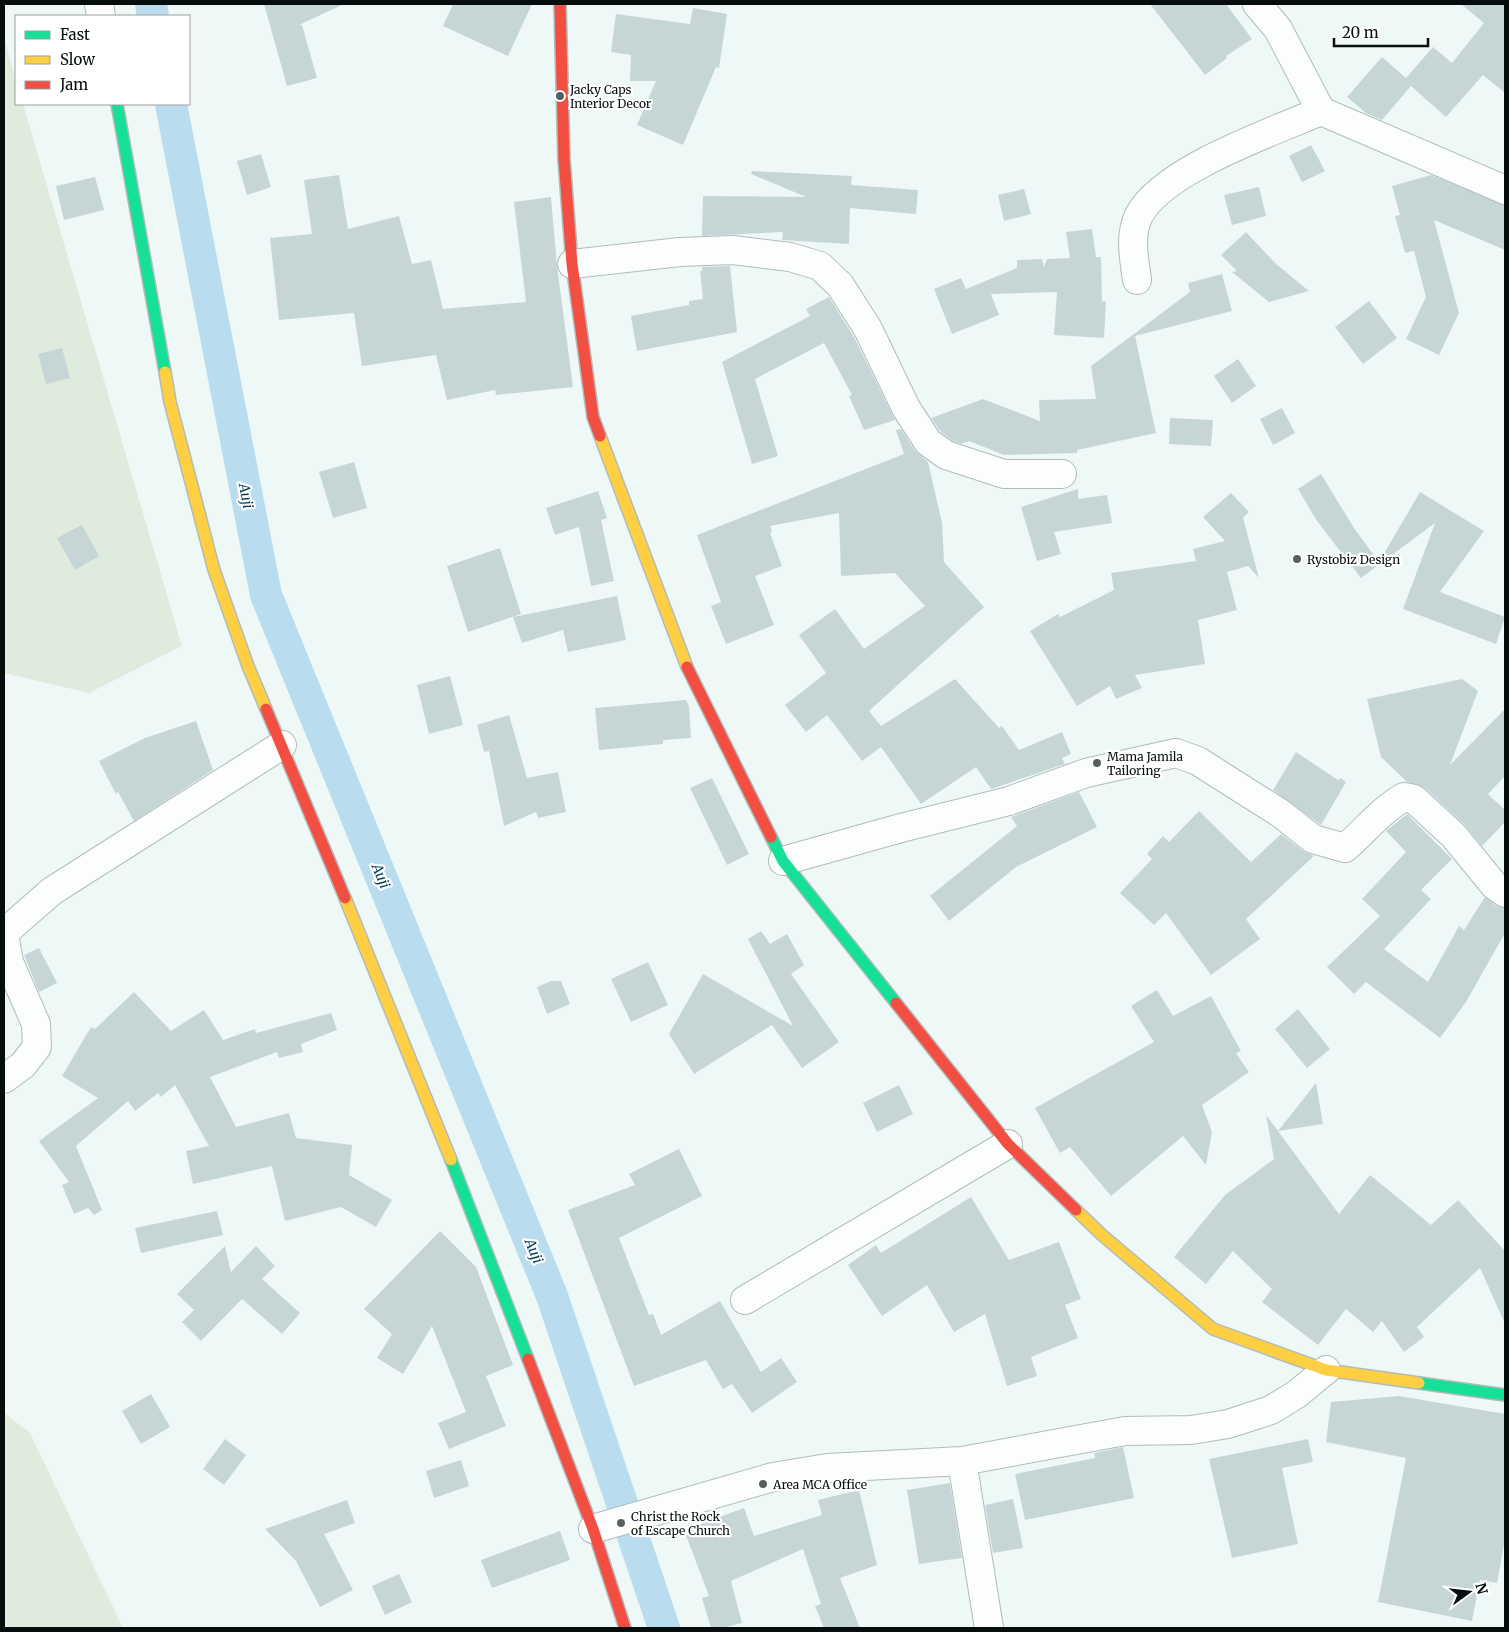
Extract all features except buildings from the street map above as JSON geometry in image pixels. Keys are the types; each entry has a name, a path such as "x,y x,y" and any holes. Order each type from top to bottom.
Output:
{"street":[{"path":"560,4 564,159 572,264 593,417 687,668 783,861 1008,1144 1102,1235 1214,1329 1326,1370 1505,1395"},
{"path":"1257,4 1278,29 1320,112 1505,190"},
{"path":"117,105 170,402 214,570 248,666 601,1527 625,1628"},
{"path":"1136,280 1132,238 1139,216 1151,199 1187,172 1218,156 1320,112"},
{"path":"572,264 680,252 732,250 790,257 820,266 840,285 868,329 906,408 928,442 946,455 1004,474 1062,474"},
{"path":"4,1079 23,1064 37,1047 36,1024 9,962 4,933 52,891 282,745"},
{"path":"783,861 901,828 1009,802 1086,773 1176,754 1198,761 1280,813 1313,839 1345,848 1373,823 1386,807 1404,797 1414,799 1454,836 1494,885 1505,893"},
{"path":"744,1300 1008,1144"},
{"path":"601,1527 773,1477 826,1468 962,1461 1124,1431 1191,1430 1228,1424 1271,1410 1297,1394 1326,1370"},
{"path":"962,1461 989,1628"}],"green space":[{"path":"4,38 15,77 15,105 23,105 182,646 89,693 4,673"},
{"path":"4,1413 30,1433 123,1628 4,1628"}],"waterway":[{"name":"Auji","path":"151,4 153,15"},
{"name":"Auji","path":"171,105 266,595 552,1296 664,1628"}],"traffic: fast":[{"path":"117,105 165,372"},
{"path":"771,837 783,861 896,1003"},
{"path":"451,1160 528,1359"},
{"path":"1419,1383 1505,1395"}],"traffic: slow":[{"path":"165,372 170,402 214,570 248,666 266,709"},
{"path":"600,436 687,667"},
{"path":"345,898 451,1160"},
{"path":"1076,1210 1102,1235 1213,1329 1326,1370 1419,1383"}],"traffic: jam":[{"path":"560,4 564,159 572,264 593,417 600,436"},
{"path":"687,667 771,837"},
{"path":"266,709 345,898"},
{"path":"896,1003 1008,1144 1076,1210"},
{"path":"528,1359 593,1529 625,1628"}],"place":[{"name":"Jacky Caps Interior Decor","path":"560,96"},
{"name":"Rystobiz Design","path":"1297,559"},
{"name":"Mama Jamila Tailoring","path":"1097,763"},
{"name":"Area MCA Office","path":"763,1484"},
{"name":"Christ the Rock of Escape Church","path":"621,1523"}]}
